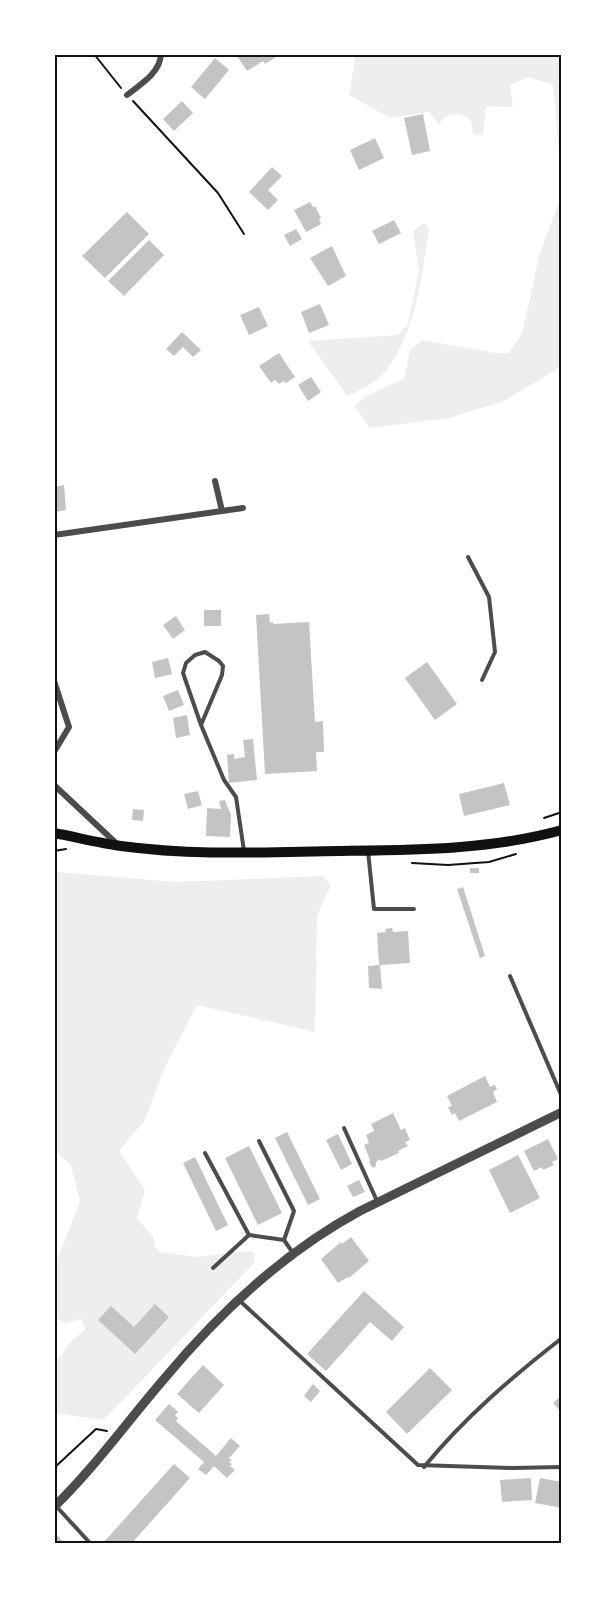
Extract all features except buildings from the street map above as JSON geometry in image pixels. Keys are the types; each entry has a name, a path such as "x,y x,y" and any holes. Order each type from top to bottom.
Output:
{"main road":[{"path":"54,833 120,846 195,852 244,852 486,845 538,837 562,830"}],"street":[{"path":"127,95 150,77 160,63 161,54"},
{"path":"215,481 222,511"},
{"path":"54,535 243,508"},
{"path":"54,681 69,727 54,752"},
{"path":"54,785 120,846"},
{"path":"55,1506 180,1360 240,1300 293,1253 327,1229 378,1202 562,1112"}],"lane":[{"path":"468,557 489,597 495,652 482,680"},
{"path":"201,725 222,675 223,666 205,652 195,655 186,663 183,673 201,725 224,780 236,797 244,852"},
{"path":"368,850 374,909 414,909"},
{"path":"510,976 562,1097"},
{"path":"344,1128 378,1202"},
{"path":"259,1141 294,1211 284,1240"},
{"path":"205,1153 249,1235"},
{"path":"249,1235 284,1240 293,1253"},
{"path":"213,1268 249,1235"},
{"path":"240,1300 415,1463 424,1467 562,1467"},
{"path":"424,1467 452,1433 517,1373 562,1338"},
{"path":"55,1506 90,1543"}],"path":[{"path":"94,54 127,95 218,193 244,234"},
{"path":"544,818 562,812"},
{"path":"54,1468 96,1429"}],"shaded area":[{"path":"356,54 562,54 562,182 553,85 529,77 510,85 513,107 486,106 483,135 473,134 471,120 462,115 450,115 439,124 429,112 390,118 349,95"},
{"path":"562,193 562,366 504,401 449,418 370,428 354,406 364,397 404,379 410,350 422,340 495,353 508,353 522,334 540,253"},
{"path":"424,223 429,227 424,264 417,300 406,335 384,373 369,385 347,396 308,341 398,335 408,324 419,270 413,231"},
{"path":"57,872 175,882 323,876 331,885 317,916 315,1032 197,1005 164,1069 145,1120 119,1151 145,1190 137,1219 153,1236 155,1247 160,1252 196,1257 247,1251 255,1255 254,1263 104,1420 54,1413 54,1362 62,1355 69,1343 86,1329 81,1319 65,1323 54,1317 54,1260 57,1260 80,1202 71,1165 54,1150 54,874"}]}
